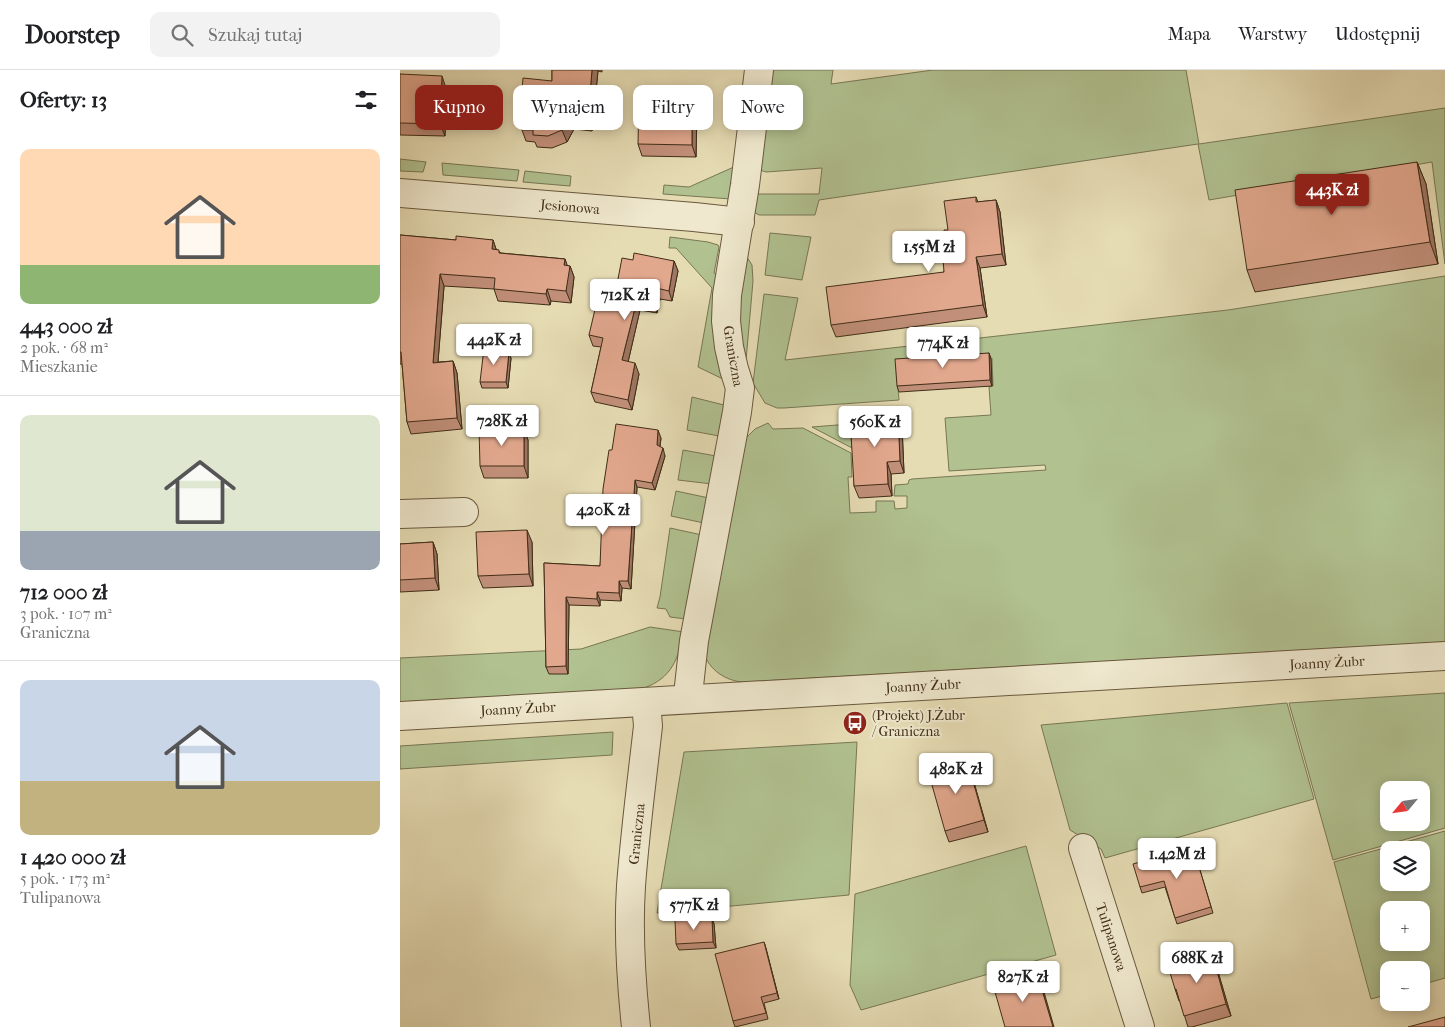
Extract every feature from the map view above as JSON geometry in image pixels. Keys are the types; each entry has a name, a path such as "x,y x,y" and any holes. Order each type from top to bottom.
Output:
{"street":[{"name":"Graniczna","path":"690,699 689,686 694,641 740,388 734,369 726,321 727,295 740,222 759,70"},
{"name":"Jesionowa","path":"400,193 740,222"},
{"path":"400,514 464,512"},
{"name":"Joanny Żubr","path":"400,716 1445,656"},
{"name":"Graniczna","path":"636,1027 631,976 631,896 648,726 646,702"},
{"name":"Tulipanowa","path":"1083,848 1140,1027"}],"green space":[{"path":"767,70 833,70 831,84 933,70 1186,70 1199,144 1445,108 1445,264 1432,162 1209,200 1198,144 819,200 815,215 759,215 752,211 755,194 819,194 822,168 766,172 760,170 763,130 803,130 803,85 766,85"},
{"path":"400,159 426,162 423,172 400,171"},
{"path":"442,163 519,170 517,181 443,175"},
{"path":"736,166 731,199 663,194 664,185 689,187"},
{"path":"525,171 571,176 570,186 523,182"},
{"path":"770,233 811,237 802,280 765,275"},
{"path":"670,237 708,242 719,247 714,273 722,276 725,380 698,367 712,288 676,248 669,248"},
{"path":"743,251 752,265 753,281 745,372 735,329"},
{"path":"1445,276 1445,642 743,682 719,674 706,659 704,653 745,439 755,429 768,423 773,429 803,428 851,453 852,477 848,477 850,513 876,512 876,501 894,501 895,509 907,508 907,496 894,496 895,485 908,484 909,480 912,479 1046,470 1045,465 949,471 945,418 991,415 989,387 993,386 992,358 896,364 899,400 784,408 777,408 765,403 753,383 764,294 798,298 785,360 1228,310"},
{"path":"692,397 724,405 719,436 687,430"},
{"path":"850,424 852,448 812,427"},
{"path":"683,450 716,456 712,484 678,480"},
{"path":"676,491 709,498 704,523 671,516"},
{"path":"670,528 702,535 686,619 670,617 666,609 657,608"},
{"path":"650,627 684,632 676,659 667,673 654,684 644,688 400,702 400,658 581,649"},
{"path":"1445,693 1445,828 1400,841 1380,841 1380,847 1333,860 1289,703"},
{"path":"1287,703 1314,799 1105,858 1101,849 1070,830 1041,725"},
{"path":"613,732 612,755 400,769 400,746"},
{"path":"857,742 849,895 657,913 684,752"},
{"path":"1445,831 1445,978 1430,982 1430,961 1380,961 1380,996 1371,999 1334,862 1380,849 1380,891 1430,891 1430,841 1409,841"},
{"path":"1026,846 1056,955 861,1010 850,985 855,894"}],"building":[{"path":"552,70 592,70 591,85 522,85 523,78 552,81"},
{"path":"400,74 442,76 442,85 415,85 415,123 400,123"},
{"path":"533,130 562,130 548,136 533,135"},
{"path":"638,130 692,130 692,145 638,144"},
{"path":"1417,162 1430,242 1247,270 1235,190"},
{"path":"976,197 976,202 996,200 1002,254 976,257 983,305 831,325 826,287 944,272 943,259 947,259 944,230 948,230 944,201"},
{"path":"400,235 456,240 456,236 493,240 492,249 499,250 499,253 565,259 564,265 570,266 566,291 547,289 546,294 494,289 495,278 440,274 433,363 453,361 457,418 407,422 400,352"},
{"path":"634,253 674,261 669,291 656,288 653,303 637,300 622,360 635,363 628,400 591,392 603,338 589,335 597,301 613,305 622,258 633,260"},
{"path":"484,348 509,352 506,382 480,382"},
{"path":"989,353 990,380 897,386 895,359"},
{"path":"898,414 900,461 887,462 888,484 854,486 851,434 856,434 855,416"},
{"path":"616,424 658,430 657,445 663,448 652,483 635,480 628,581 619,581 619,593 597,592 597,599 566,597 566,666 546,667 544,563 600,566 603,489 609,450 612,450"},
{"path":"479,429 524,429 524,466 480,466"},
{"path":"527,530 529,574 478,576 476,532"},
{"path":"433,542 435,578 400,580 400,544"},
{"path":"967,760 984,820 945,831 928,771"},
{"path":"1193,847 1211,907 1175,918 1164,881 1140,887 1133,864"},
{"path":"712,918 713,942 676,944 675,920"},
{"path":"764,942 777,993 761,997 766,1013 733,1021 715,954"},
{"path":"1212,953 1226,1004 1184,1016 1168,966"},
{"path":"1037,973 1053,1027 1005,1027 993,985"},
{"path":"1445,1017 1445,1027 1408,1027"}],"place":[{"name":"(Projekt) J.Żubr / Graniczna","path":"855,723"}]}
